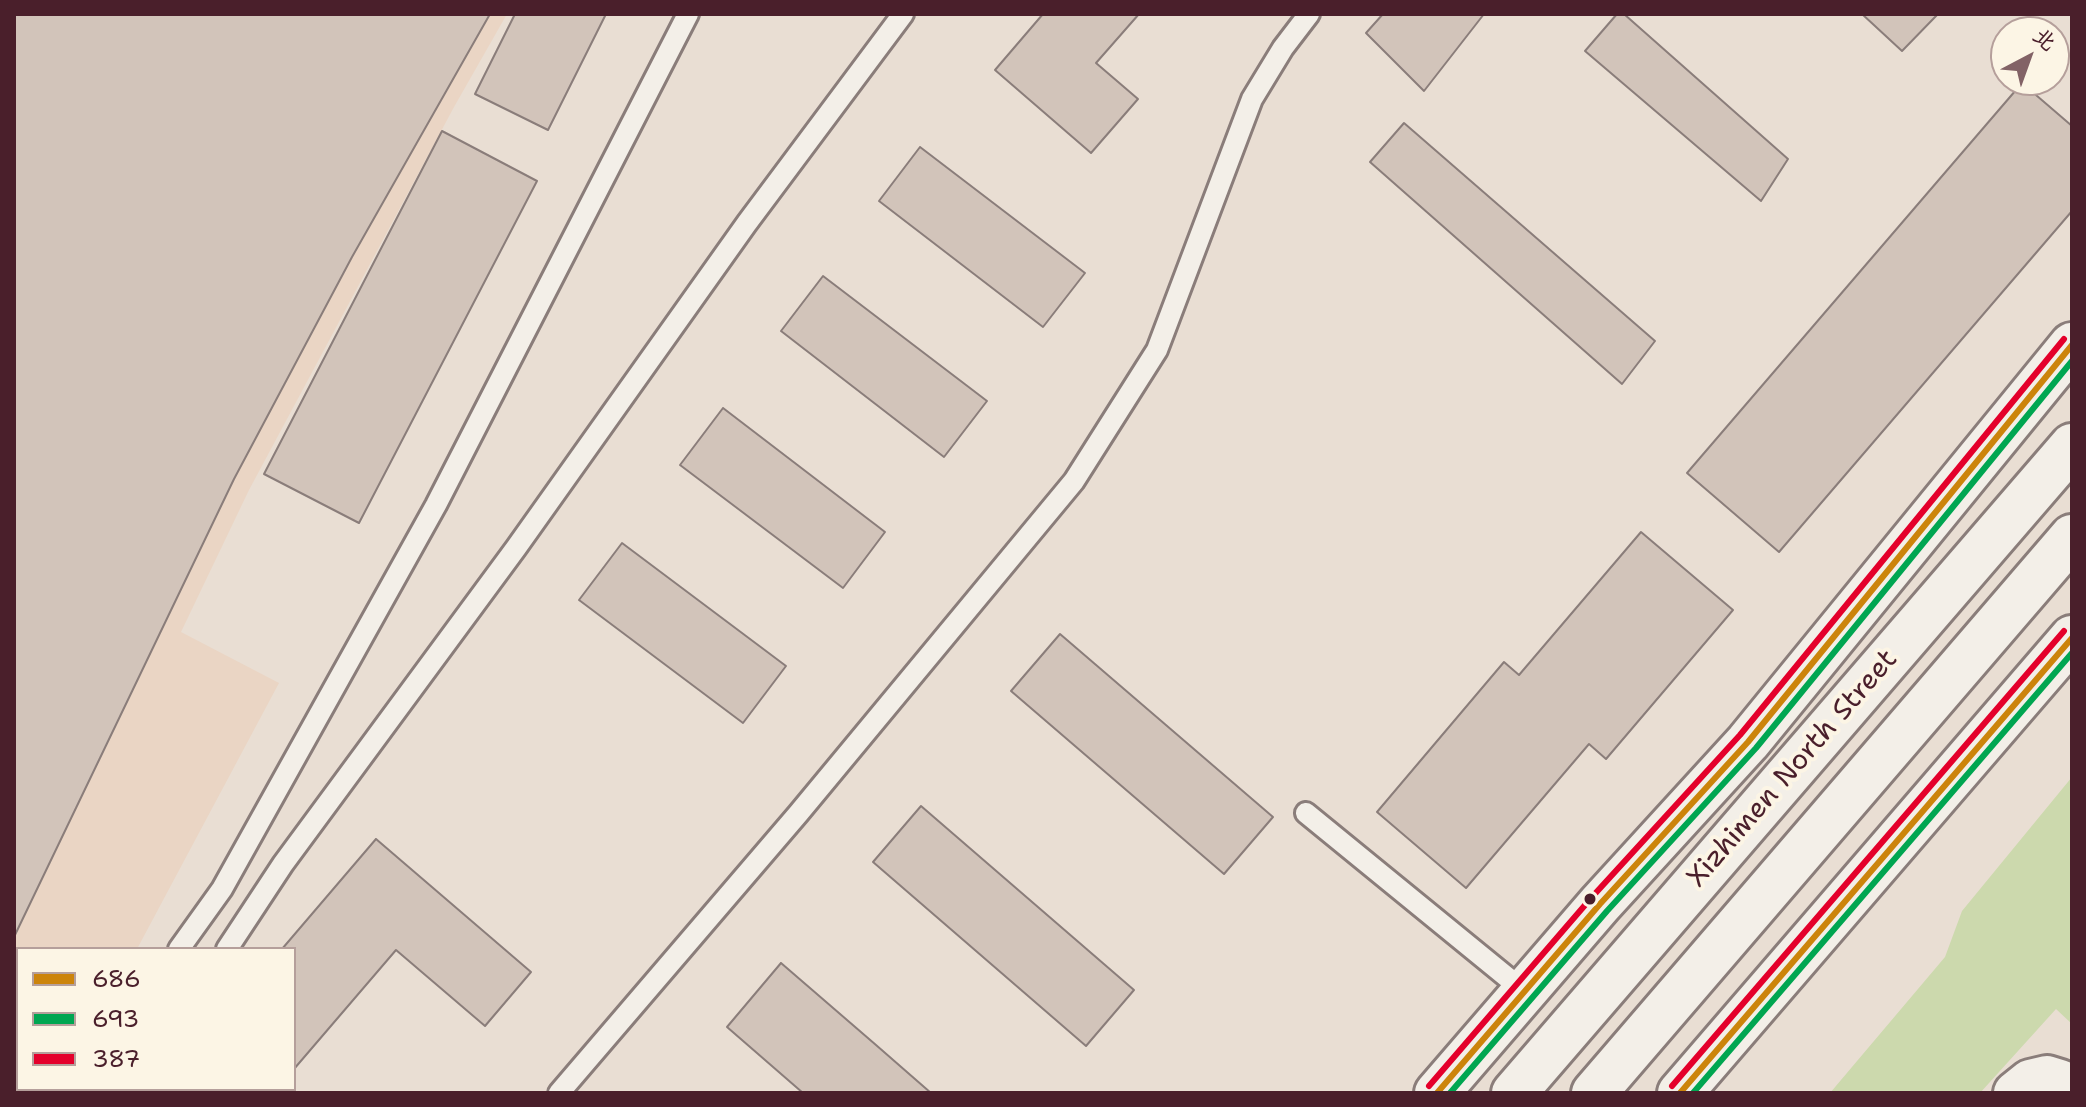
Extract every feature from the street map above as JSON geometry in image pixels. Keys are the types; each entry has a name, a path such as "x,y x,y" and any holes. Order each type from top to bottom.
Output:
{"main road":[{"path":"1437,1093 1524,991 1748,742 2072,345"},
{"name":"Xizhimen North Street","path":"1514,1093 2072,446"},
{"path":"1594,1093 2072,537"},
{"path":"1680,1093 2072,638"}],"street":[{"path":"2015,1093 2030,1081 2047,1077 2060,1081 2072,1091"}],"lane":[{"path":"180,947 222,889 436,505 688,14"},
{"path":"228,947 283,864 516,548 747,223 903,14"},
{"path":"559,1093 798,814 1074,481 1157,350 1252,99 1283,48 1309,14"},
{"path":"1306,813 1524,991"}],"shaded area":[{"path":"14,14 507,14 249,490 181,632 279,683 138,947 16,947 16,1091 61,1091 14,1093"}],"green space":[{"path":"2072,777 2072,1024 2056,1009 1980,1093 1830,1093 1945,957 1962,911"}],"building":[{"path":"14,14 490,14 352,257 234,479 14,937"},
{"path":"515,14 606,14 548,130 475,94"},
{"path":"1043,14 1139,14 1096,63 1138,99 1091,153 995,70"},
{"path":"1383,14 1484,14 1424,91 1366,33"},
{"path":"1617,14 1624,14 1788,159 1761,201 1585,51"},
{"path":"1862,14 1938,14 1902,51"},
{"path":"2011,96 2037,96 2072,126 2072,211 1779,552 1687,473"},
{"path":"1404,123 1655,341 1622,384 1370,162"},
{"path":"442,131 537,181 359,523 264,474"},
{"path":"920,147 1085,273 1043,327 879,201"},
{"path":"823,276 987,401 944,457 781,331"},
{"path":"723,408 885,532 843,588 680,465"},
{"path":"1641,532 1733,610 1606,759 1589,744 1466,888 1377,812 1504,662 1519,675"},
{"path":"622,543 786,666 743,723 579,600"},
{"path":"1060,634 1273,817 1224,874 1011,691"},
{"path":"921,806 1134,990 1086,1046 873,862"},
{"path":"376,839 531,972 485,1026 396,950 296,1067 296,947 284,947"},
{"path":"781,963 931,1093 803,1093 727,1027"},
{"path":"160,1091 276,1091 274,1093 159,1093"}],"transit line":[{"name":"387","path":"1429,1086 1592,897 1740,735 2064,339"},
{"name":"686","path":"1437,1093 1600,904 1748,742 2072,345"},
{"name":"693","path":"1450,1093 1607,911 1756,748 2072,361"},
{"name":"387","path":"1672,1086 2064,631"},
{"name":"686","path":"1680,1093 2072,638"},
{"name":"693","path":"1693,1093 2072,653"}]}
